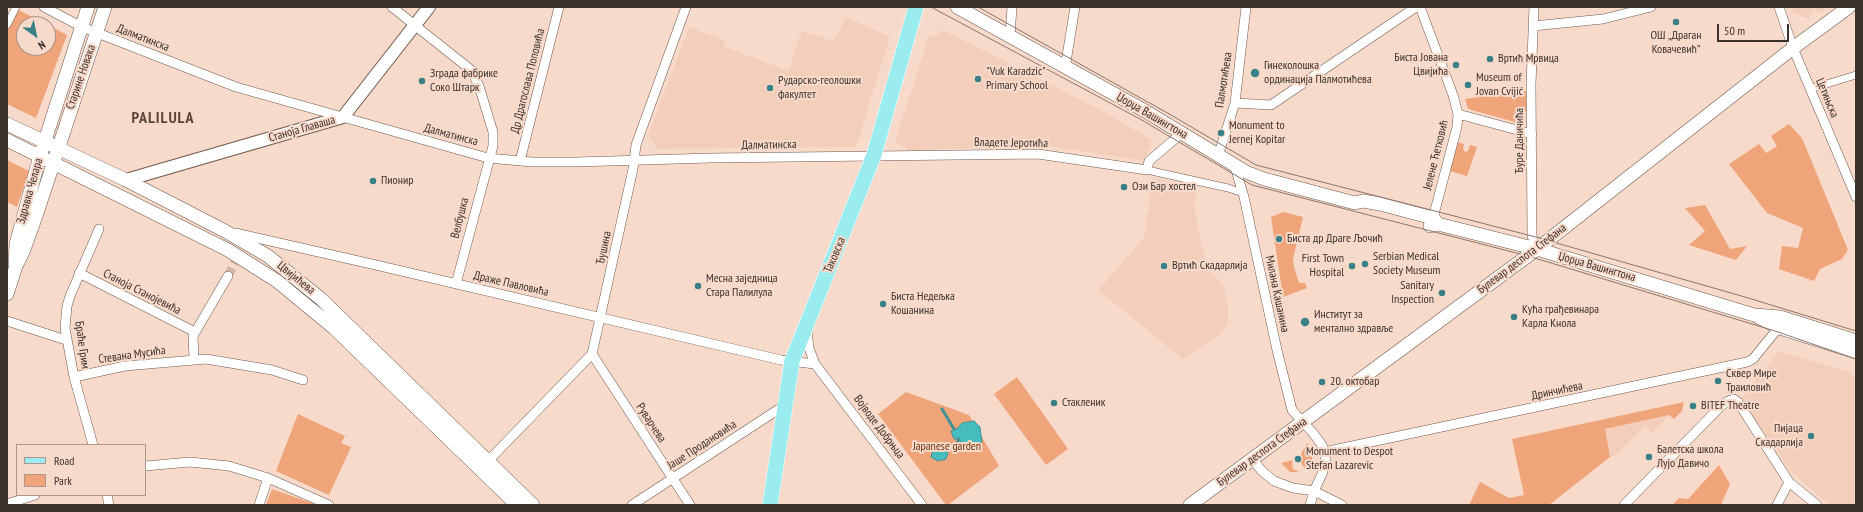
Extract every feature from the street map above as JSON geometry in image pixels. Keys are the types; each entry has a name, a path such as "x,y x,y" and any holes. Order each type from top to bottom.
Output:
{"main road":[{"name":"Старине Новака","path":"45,141 88,7"},
{"name":"Старине Новака","path":"58,147 105,7"},
{"name":"Таковска","path":"770,505 792,361 874,155 916,7"},
{"name":"Џорџа Вашингтона","path":"957,7 1145,111 1235,167 1260,178 1355,203 1363,201 1380,204 1536,249 1754,315 1780,328 1856,352"},
{"name":"Булевар деспота Стефана","path":"1190,505 1536,249 1793,48 1849,7"},
{"name":"Цвијићева","path":"7,124 126,180 225,231 268,256 321,299 533,505"},
{"name":"Цвијићева","path":"7,140 53,162 277,281 313,309 517,505"},
{"name":"Здравка Челара","path":"16,266 16,244 45,141"},
{"name":"Здравка Челара","path":"7,294 16,266 26,246 58,147"},
{"name":"Џорџа Вашингтона","path":"1754,315 1780,317 1856,341"},
{"path":"1780,328 1789,323 1804,324"}],"street":[{"path":"7,25 16,7"},
{"name":"Далматинска","path":"44,7 96,32 236,87 488,158 520,161 576,162 634,159 874,155"},
{"name":"Велбушка","path":"392,7 467,65 475,76 494,132 493,146 488,158 456,284"},
{"name":"Станоја Главаша","path":"126,180 343,117 429,7"},
{"name":"Др Драгослава Поповића","path":"520,161 559,7"},
{"name":"Ђушина","path":"592,354 636,145 686,7"},
{"path":"1010,36 1012,7"},
{"path":"1065,68 1075,7"},
{"name":"Палмотићева","path":"1218,156 1235,103 1246,7"},
{"path":"1235,103 1270,105 1416,7"},
{"name":"Јелене Ћетковић","path":"1420,7 1453,95 1458,114 1457,127 1435,221"},
{"name":"Ђуре Даничића","path":"1534,7 1532,236 1536,249"},
{"path":"1533,26 1603,19 1651,7"},
{"name":"Цетињска","path":"1779,7 1793,48 1856,198"},
{"path":"1810,89 1856,75"},
{"path":"1458,114 1532,134"},
{"path":"1147,170 1149,161 1182,133"},
{"name":"Владете Јеротића","path":"874,155 1038,154 1147,170 1228,188 1243,193"},
{"name":"Милана Кашанина","path":"1235,167 1243,193 1292,410 1322,445 1324,452"},
{"name":"Браће Грим","path":"93,444 74,377 65,328 67,306 98,229"},
{"name":"Драже Павловића","path":"225,231 792,361"},
{"name":"Станоја Станојевића","path":"79,273 195,332"},
{"path":"194,359 193,340 195,332 228,276"},
{"path":"7,321 66,340"},
{"name":"Војводе Добрњца","path":"807,324 808,342 815,364 922,505"},
{"name":"Дринчићева","path":"1324,452 1747,362 1754,359 1775,331 1780,328"},
{"path":"488,461 592,354"},
{"name":"Руварчева","path":"592,354 690,505"},
{"name":"Стевана Мусића","path":"74,377 125,366 194,359 223,361 272,370 303,380"},
{"path":"792,361 815,364"},
{"path":"1624,505 1708,419 1730,399 1738,402 1789,482 1817,505"},
{"name":"Јаше Продановића","path":"632,505 785,405"},
{"path":"1310,505 1326,461 1324,452"},
{"path":"1252,459 1262,471 1274,481 1293,488 1314,491 1342,505"},
{"path":"146,466 174,462 215,464 244,469 329,505"},
{"path":"259,505 268,478"},
{"path":"1778,505 1789,482"},
{"path":"7,504 32,496"}],"shaded area":[{"path":"1793,7 1825,7 1823,13 1813,9 1809,19 1791,12"},
{"name":"Рударско-геолошки факултет","path":"846,17 890,37 857,144 854,147 657,149 648,135 689,27 724,40 725,47 789,71 801,31 834,41"},
{"name":"\"Vuk Karadzic\" Primary School","path":"943,30 1099,109 1152,140 1144,161 1042,145 910,151 895,141 929,36 939,34"},
{"name":"Вртић Скадарлија","path":"1153,178 1197,186 1194,206 1201,243 1206,261 1211,271 1223,285 1228,306 1228,323 1221,334 1183,359 1098,290 1144,238"},
{"name":"Пијаца Скадарлија","path":"1779,351 1849,372 1856,377 1856,505 1830,505 1792,473 1741,399"},
{"path":"1669,415 1652,433 1645,426 1616,455 1610,457 1604,429"}],"green space":[{"path":"13,7 30,16 16,16 16,56 56,56 56,29 67,35 36,118 7,104 7,20"},
{"path":"1527,91 1527,111 1522,112 1522,124 1468,109 1465,99"},
{"path":"1789,124 1802,138 1848,250 1842,259 1820,269 1814,281 1779,269 1782,246 1798,248 1803,228 1767,213 1729,164 1759,144 1766,153 1777,146 1771,136"},
{"path":"1457,142 1464,144 1463,149 1465,152 1468,151 1470,145 1477,147 1467,176 1450,171"},
{"path":"7,160 29,171 17,207 7,202"},
{"path":"1705,205 1730,249 1747,246 1736,260 1689,245 1705,231 1685,208"},
{"path":"1283,212 1303,217 1293,259 1299,283 1305,283 1307,288 1283,297 1271,217"},
{"path":"1017,377 1068,449 1046,465 994,394"},
{"name":"Japanese garden","path":"906,392 969,415 999,466 948,505 946,505 878,414"},
{"path":"1684,402 1682,411 1674,419 1669,415 1605,429 1610,457 1549,505 1469,505 1480,482 1509,498 1524,495 1512,439"},
{"path":"298,414 345,436 341,443 351,447 329,495 276,471"},
{"path":"1307,443 1313,454 1311,464 1306,470 1301,463 1303,458 1301,454"},
{"path":"1293,460 1293,469 1299,472 1290,472 1281,463"},
{"path":"1719,465 1730,484 1721,505 1672,505 1679,498 1688,499"},
{"path":"272,489 317,505 266,505"}],"water":[{"path":"974,421 980,427 982,442 974,446 962,445 959,439 954,439 951,431 958,428 962,423"},
{"path":"938,446 945,447 948,453 946,459 938,461 931,457 933,449"}],"waterway":[{"path":"942,409 954,429"},
{"path":"946,449 955,446 959,439"}],"tunnel":[{"path":"228,276 235,262"}],"tram line":[{"path":"931,7 1140,119 1252,185 1528,256 1775,331 1856,359"},
{"path":"978,7 1171,115 1256,165 1532,236 1745,297 1856,331"}],"place":[{"name":"ОШ „Драган Ковачевић”","path":"1676,22"},
{"name":"Вртић Мрвица","path":"1490,59"},
{"name":"Биста Јована Цвијића","path":"1456,65"},
{"name":"Гинеколошка ординација Палмотићева","path":"1255,73"},
{"name":"\"Vuk Karadzic\" Primary School","path":"978,79"},
{"name":"Зграда фабрике Соко Штарк","path":"422,81"},
{"name":"Museum of Jovan Cvijić","path":"1468,85"},
{"name":"Рударско-геолошки факултет","path":"770,88"},
{"name":"Monument to Jernej Kopitar","path":"1221,133"},
{"name":"Пионир","path":"373,181"},
{"name":"Ози Бар хостел","path":"1124,187"},
{"name":"Биста др Драге Љочић","path":"1279,239"},
{"name":"Serbian Medical Society Museum","path":"1365,264"},
{"name":"Вртић Скадарлија","path":"1164,266"},
{"name":"First Town Hospital","path":"1352,266"},
{"name":"Месна заједница Стара Палилула","path":"698,286"},
{"name":"Sanitary Inspection","path":"1442,293"},
{"name":"Биста Недељка Кошанина","path":"883,304"},
{"name":"Кућа грађевинара Карла Кнола","path":"1514,317"},
{"name":"Институт за ментално здравље","path":"1305,322"},
{"name":"Сквер Мире Траиловић","path":"1718,381"},
{"name":"20. октобар","path":"1322,382"},
{"name":"Стакленик","path":"1054,403"},
{"name":"BITEF Theatre","path":"1693,406"},
{"name":"Пијаца Скадарлија","path":"1811,436"},
{"name":"Балетска школа Лујо Давичо","path":"1649,457"},
{"name":"Monument to Despot Stefan Lazarevic","path":"1298,459"}],"district":[{"name":"PALILULA","path":"163,118"}]}
